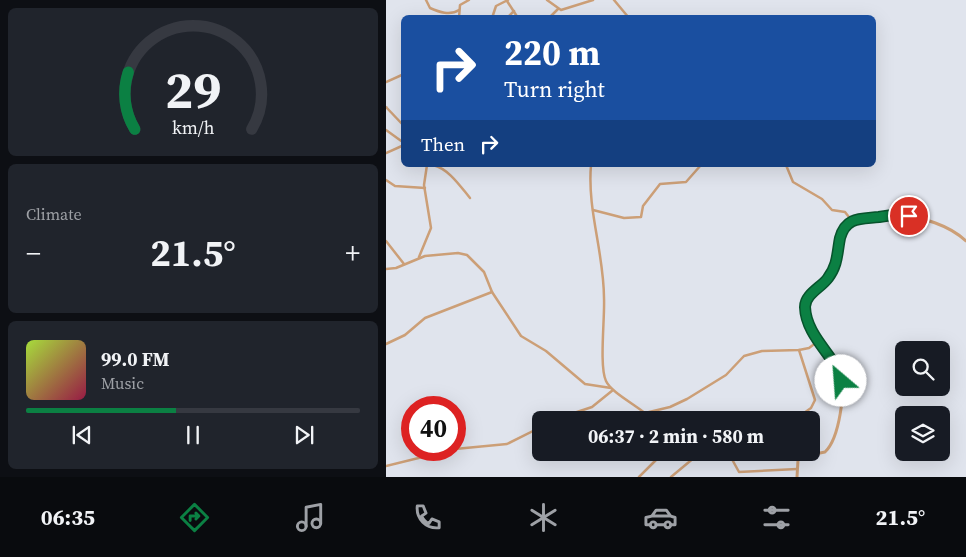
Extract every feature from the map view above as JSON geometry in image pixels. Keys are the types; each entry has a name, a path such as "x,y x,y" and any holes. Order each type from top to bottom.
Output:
{"street":[{"path":"426,0 431,9 444,13 458,14 461,4 469,0"},
{"path":"493,15 496,6 507,0 516,15"},
{"path":"546,0 558,9 566,10 593,0"},
{"path":"614,0 626,15"},
{"path":"552,15 558,9"},
{"path":"510,15 514,11"},
{"path":"386,82 401,75"},
{"path":"386,107 401,123"},
{"path":"386,130 401,142"},
{"path":"386,153 401,146"},
{"path":"419,257 432,228 425,188 427,167"},
{"path":"438,167 454,179 470,198"},
{"path":"591,167 593,210 601,257 604,296 602,369 612,389"},
{"path":"593,210 624,218 641,218 644,206 660,184 686,182 699,167"},
{"path":"787,167 793,182 822,199 832,210 845,212 852,220"},
{"path":"386,180 397,186 425,188"},
{"path":"820,454 829,448 835,437 840,409 840,375 817,342 808,319 806,302 832,272 838,259 841,236 852,220 863,216 893,214 909,216 950,229 966,240"},
{"path":"386,241 404,264"},
{"path":"386,270 396,268 419,257 462,253 484,272 492,292 521,336 546,351 585,384 612,389 642,411"},
{"path":"386,344 394,342 405,335 426,318 492,292"},
{"path":"653,411 670,407 687,399 706,385 726,375 744,356 762,351 799,350 809,348 817,342"},
{"path":"799,350 815,400 811,408 807,411"},
{"path":"582,411 592,408 612,389"},
{"path":"466,449 507,444 532,432"},
{"path":"386,466 407,461"},
{"path":"639,477 655,461"},
{"path":"670,477 690,461"},
{"path":"733,461 739,472 797,469"},
{"path":"796,477 799,461"}],"route":[{"path":"841,381 836,368 817,342 810,325 805,307 807,298 824,283 832,272 838,259 841,236 852,220 863,216 873,217 893,214 909,216"}]}
